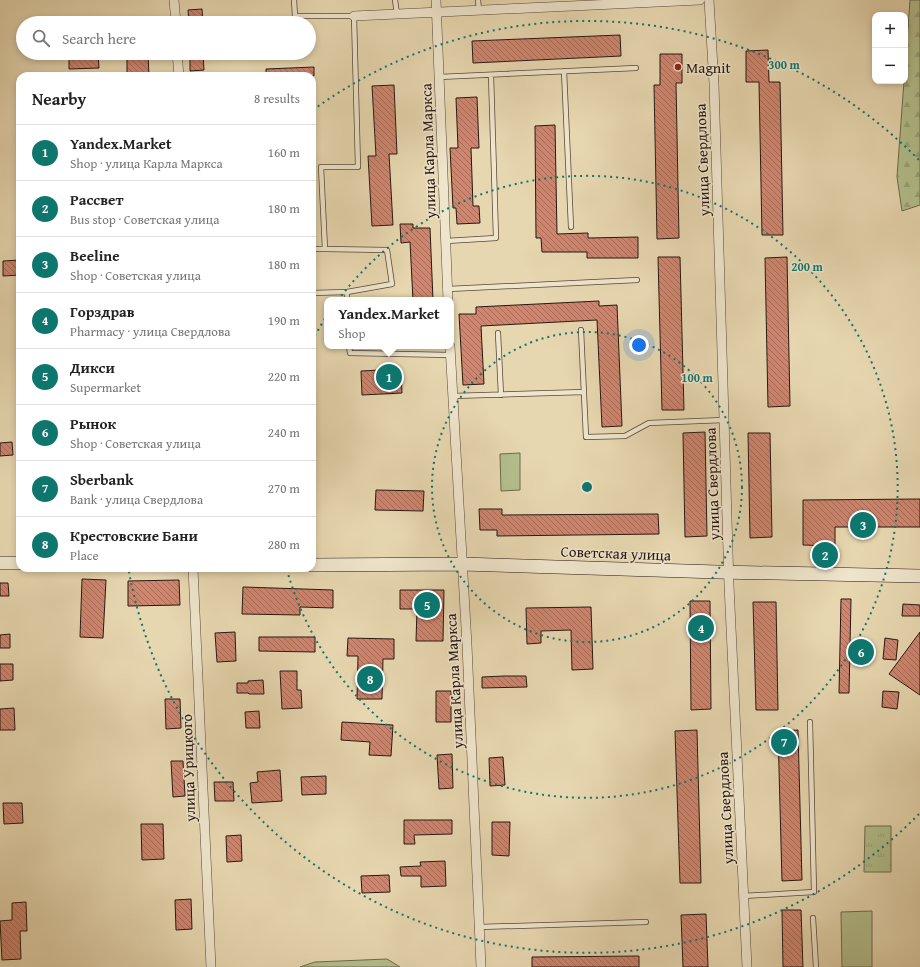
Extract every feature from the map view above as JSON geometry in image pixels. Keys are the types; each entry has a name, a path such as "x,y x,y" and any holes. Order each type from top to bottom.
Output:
{"street":[{"path":"174,0 175,16"},
{"name":"улица Карла Маркса","path":"436,0 448,297"},
{"path":"354,16 700,0"},
{"name":"улица Свердлова","path":"709,0 714,84 728,572 747,967"},
{"path":"177,60 178,72"},
{"name":"улица Карла Маркса","path":"450,351 467,645 480,967"},
{"path":"0,563 16,563"},
{"name":"Советская улица","path":"316,565 462,564 920,576"},
{"name":"улица Урицкого","path":"193,572 211,967"}],"lane":[{"path":"294,0 296,16 354,16 358,166 321,166 325,248"},
{"path":"396,0 397,14"},
{"path":"478,0 479,10"},
{"path":"439,77 636,68"},
{"path":"564,71 571,227"},
{"path":"446,241 496,238 491,75"},
{"path":"316,249 388,250 392,284 347,292 316,293"},
{"path":"448,289 637,280"},
{"path":"347,292 347,297"},
{"path":"581,330 586,437 625,436 649,423 724,420"},
{"path":"498,333 501,395"},
{"path":"349,349 350,353 450,351"},
{"path":"453,396 584,392"},
{"path":"743,896 814,892 810,722"},
{"path":"813,918 816,967"},
{"path":"479,927 646,922"}],"green space":[{"path":"910,0 920,0 920,205 902,211 897,177 904,84 908,84 908,28"},
{"path":"520,453 520,490 501,491 500,454"},
{"path":"865,826 891,826 891,872 864,872"},
{"path":"872,911 872,967 842,967 841,912"},
{"path":"387,959 400,967 300,967 315,962"}],"building":[{"path":"202,9 202,16 188,16 188,10"},
{"path":"620,35 621,56 473,63 472,41"},
{"path":"768,50 769,82 780,82 783,235 762,235 759,82 746,82 746,51"},
{"path":"660,54 682,54 682,83 676,83 679,238 657,239 654,85 660,85"},
{"path":"69,60 98,60 99,68 69,69"},
{"path":"127,60 148,60 149,72 127,72"},
{"path":"190,60 203,60 204,70 190,71"},
{"path":"314,67 314,72 266,72 266,69"},
{"path":"394,85 397,154 389,154 393,225 372,226 368,156 376,156 372,86"},
{"path":"477,97 479,148 471,148 473,206 479,206 480,223 457,224 456,208 453,208 450,148 458,148 456,98"},
{"path":"555,125 557,234 588,233 588,238 638,237 638,258 587,258 587,252 542,252 541,238 536,238 535,126"},
{"path":"400,224 413,224 413,228 430,228 433,297 413,297 410,242 401,243"},
{"path":"658,257 680,257 684,410 662,410"},
{"path":"787,257 790,406 768,407 765,258"},
{"path":"16,260 16,275 3,276 3,261"},
{"path":"599,301 599,306 617,305 622,426 602,427 597,320 481,326 484,384 463,385 459,314 476,314 476,307"},
{"path":"401,369 402,393 362,395 361,371"},
{"path":"705,432 707,536 685,537 683,433"},
{"path":"748,433 770,433 772,537 750,538"},
{"path":"12,442 13,455 0,456 0,443"},
{"path":"376,490 424,491 423,511 375,510"},
{"path":"920,499 920,527 835,527 835,546 803,545 803,500"},
{"path":"479,509 502,509 502,515 658,514 659,534 497,536 497,530 480,530"},
{"path":"82,579 106,580 103,638 80,637"},
{"path":"179,580 180,605 128,606 128,581"},
{"path":"0,583 8,583 9,596 0,596"},
{"path":"243,587 333,590 333,608 300,607 300,615 242,614"},
{"path":"400,590 444,590 443,641 416,641 417,609 400,609"},
{"path":"841,599 851,599 849,693 839,693"},
{"path":"690,601 710,601 711,709 691,710"},
{"path":"753,602 776,602 778,710 756,710"},
{"path":"903,604 920,605 920,616 902,616"},
{"path":"591,607 593,669 572,670 571,630 541,631 541,643 527,644 526,608"},
{"path":"235,632 236,661 217,662 215,633"},
{"path":"920,632 920,695 889,674"},
{"path":"10,634 10,648 0,648 0,635"},
{"path":"259,637 315,637 315,652 259,651"},
{"path":"348,638 394,639 394,659 383,659 382,699 357,699 358,656 347,656"},
{"path":"885,638 898,640 896,660 883,659"},
{"path":"0,664 13,664 13,680 0,681"},
{"path":"280,671 297,671 297,690 301,690 302,708 282,709"},
{"path":"526,676 527,687 482,688 482,677"},
{"path":"263,680 264,694 237,693 237,683 248,683 248,681"},
{"path":"436,691 451,691 451,722 436,722"},
{"path":"883,691 899,692 897,709 882,707"},
{"path":"165,699 180,699 181,728 166,729"},
{"path":"14,708 15,730 0,730 0,709"},
{"path":"259,711 260,728 246,728 245,712"},
{"path":"342,722 393,725 391,756 369,755 370,742 341,740"},
{"path":"697,730 701,883 680,883 675,731"},
{"path":"798,730 802,880 782,881 778,731"},
{"path":"452,754 453,788 439,789 437,755"},
{"path":"503,757 505,785 490,786 489,758"},
{"path":"171,761 183,761 185,796 173,797"},
{"path":"280,770 282,801 252,803 250,783 258,782 257,772"},
{"path":"326,776 326,794 302,795 301,777"},
{"path":"214,782 233,782 234,801 215,801"},
{"path":"3,803 22,803 23,823 4,824"},
{"path":"404,820 452,820 452,834 414,835 415,844 404,844"},
{"path":"492,822 510,822 509,856 492,855"},
{"path":"141,824 163,824 164,859 142,860"},
{"path":"241,835 242,861 227,862 226,836"},
{"path":"445,861 446,886 421,887 421,876 401,876 400,867 421,866 420,862"},
{"path":"389,875 390,892 362,893 361,876"},
{"path":"191,899 192,929 176,930 175,900"},
{"path":"26,902 27,931 20,931 21,959 2,960 0,921 12,920 12,903"},
{"path":"782,910 801,910 803,967 783,967"},
{"path":"706,914 708,967 683,967 681,915"},
{"path":"639,956 639,967 532,967 532,957"}],"place":[{"name":"Magnit","path":"678,67"},
{"name":"Yandex.Market","path":"389,377"},
{"name":"Beeline","path":"863,525"},
{"name":"Рассвет","path":"825,555"},
{"name":"Дикси","path":"427,605"},
{"name":"Горздрав","path":"701,628"},
{"name":"Рынок","path":"861,652"},
{"name":"Крестовские Бани","path":"370,679"},
{"name":"Sberbank","path":"784,742"}]}
